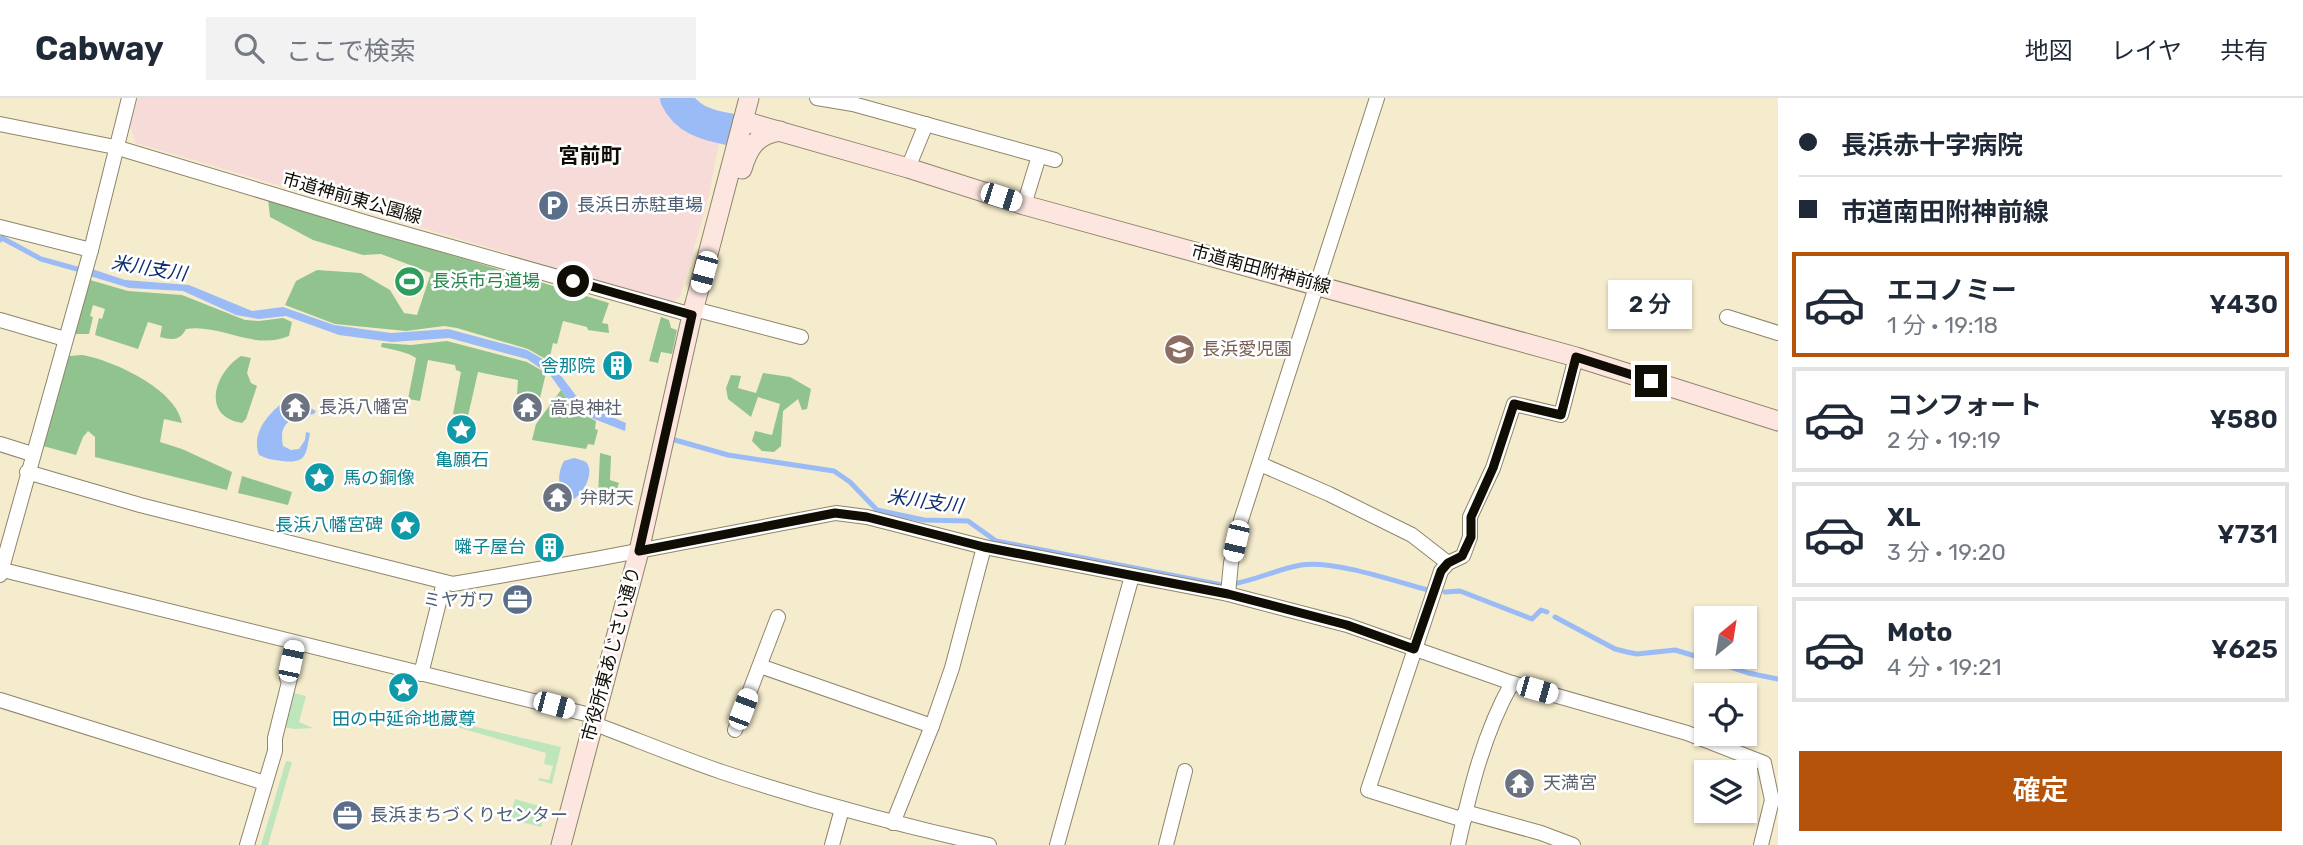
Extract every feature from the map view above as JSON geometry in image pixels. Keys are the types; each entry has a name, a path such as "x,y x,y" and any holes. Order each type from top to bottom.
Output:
{"street":[{"path":"129,98 91,250 1,572 508,693 593,720 722,771 842,809 989,845"},
{"path":"817,98 853,104 1055,160"},
{"path":"1228,594 1231,563 1241,520 1377,98"},
{"name":"市道南田附神前線","path":"744,116 772,129 1024,205 1576,357 1778,421"},
{"name":"市役所東あじさい通り","path":"561,845 639,551 693,312 744,116"},
{"name":"市道神前東公園線","path":"0,124 115,147 368,223 693,312 801,337"},
{"path":"908,168 926,124"},
{"path":"693,312 722,243 746,155 760,138 772,129"},
{"path":"1024,205 1039,156"},
{"path":"0,227 91,250"},
{"path":"1727,317 1778,333"},
{"path":"0,320 65,339"},
{"path":"1573,845 1541,833 1368,790 1441,571 1448,563 1462,556 1471,537 1471,517 1493,468 1514,404 1561,415 1576,357"},
{"path":"0,444 32,454"},
{"path":"1260,464 1412,535 1448,563"},
{"path":"27,472 140,505 453,584 835,513 867,517 984,547 1228,594 1347,625 1512,683 1687,733 1771,764 1772,800 1761,845"},
{"path":"893,823 953,668 984,547"},
{"path":"1057,845 1132,576"},
{"path":"421,674 444,582"},
{"path":"735,730 778,617"},
{"path":"247,845 275,751 275,738 290,678 287,678 294,644"},
{"path":"760,666 932,726"},
{"path":"1458,845 1464,816 1499,706 1512,683"},
{"path":"0,700 265,783"},
{"path":"1166,845 1185,771"},
{"path":"832,845 842,809"}],"shaded area":[{"path":"138,98 665,98 680,120 694,129 720,137 708,199 680,297 672,302 136,143 130,126"}],"green space":[{"path":"268,199 609,303 602,323 608,324 609,333 588,330 587,327 563,321 557,344 553,343 549,361 528,349 457,328 444,326 406,331 335,324 285,305 296,281 317,270 361,273 390,290 404,313 417,315 431,273 381,254 363,255 313,240 270,217"},
{"path":"90,280 128,291 182,295 245,320 283,318 292,322 289,336 263,341 199,328 186,329 178,338 168,339 160,337 162,326 148,322 138,349 95,335 99,318 102,319 105,309 93,305 89,334 74,334"},
{"path":"661,317 669,320 671,328 677,330 672,354 661,352 658,363 649,361"},
{"path":"447,341 527,362 546,373 540,398 517,394 518,380 478,372 468,416 453,414 461,372 456,370 455,365 428,360 420,401 408,399 416,358 404,352 381,347 382,343 411,345"},
{"path":"83,355 111,363 142,378 168,399 182,423 164,419 160,442 232,472 227,490 95,457 95,437 88,431 76,455 43,446 68,356"},
{"path":"241,356 251,358 247,373 251,383 257,386 246,419 242,423 229,419 220,412 216,403 216,393 224,372"},
{"path":"763,373 790,377 811,389 807,409 802,410 798,399 783,411 781,446 774,452 762,451 752,441 755,431 772,435 780,404 758,397 751,417 728,399 726,388 731,375 741,376 738,388 756,393"},
{"path":"561,390 574,409 596,421 595,429 598,430 594,445 588,444 586,449 532,440 536,424"},
{"path":"600,453 611,456 610,480 619,483 617,489 608,489 607,498 598,496"},
{"path":"242,476 292,492 288,505 238,493"},
{"path":"294,693 306,696 299,722 313,728 284,727"},
{"path":"417,713 561,747 552,784 538,780 549,780 553,766 544,764 546,753 416,715"},
{"path":"286,761 292,762 268,845 261,845"},
{"path":"515,799 546,808 541,827 509,819"}],"water":[{"path":"92,269 125,280 189,285 252,311 283,307 334,325 391,333 448,329 527,350 553,365 583,405 626,423 625,431 574,408 550,375 527,359 449,338 392,342 339,335 286,316 259,319 236,315 183,291 129,288 90,276"},
{"path":"291,397 316,411 289,422 283,431 283,446 291,450 299,449 305,440 306,432 310,433 304,456 290,462 259,455 257,446 260,429 270,414"},
{"path":"574,458 586,462 589,477 585,487 574,499 564,493 559,478 564,461"}],"waterway":[{"path":"676,98 691,116 728,129"},
{"name":"米川支川","path":"0,240 2,238 41,259 77,269"},
{"name":"米川支川","path":"675,440 728,455 834,471 850,482 877,510 924,520 968,521 996,541 1222,585"},
{"name":"米川支川","path":"1233,584 1292,567 1315,564 1364,572 1428,590"},
{"name":"米川支川","path":"1445,592 1460,591 1532,619 1541,610 1547,612"},
{"name":"米川支川","path":"1555,617 1615,649 1637,654 1675,650 1694,656"},
{"name":"米川支川","path":"1736,669 1778,679"}],"place":[{"name":"長浜日赤駐車場","path":"554,205"},
{"name":"長浜市弓道場","path":"409,281"},
{"name":"長浜愛児園","path":"1179,349"},
{"name":"舎那院","path":"618,366"},
{"name":"長浜八幡宮","path":"296,407"},
{"name":"高良神社","path":"527,408"},
{"name":"亀願石","path":"462,429"},
{"name":"馬の銅像","path":"320,478"},
{"name":"弁財天","path":"557,498"},
{"name":"長浜八幡宮碑","path":"406,525"},
{"name":"囃子屋台","path":"549,547"},
{"name":"ミヤガワ","path":"518,600"},
{"name":"田の中延命地蔵尊","path":"404,688"},
{"name":"天満宮","path":"1520,783"},
{"name":"長浜まちづくりセンター","path":"347,815"}],"district":[{"name":"宮前町","path":"590,155"}],"route":[{"path":"573,281 692,315 639,551 835,513 867,517 984,547 1228,594 1347,625 1414,649 1441,571 1448,563 1462,556 1471,537 1471,517 1493,468 1514,404 1561,415 1576,357 1651,381"}]}
